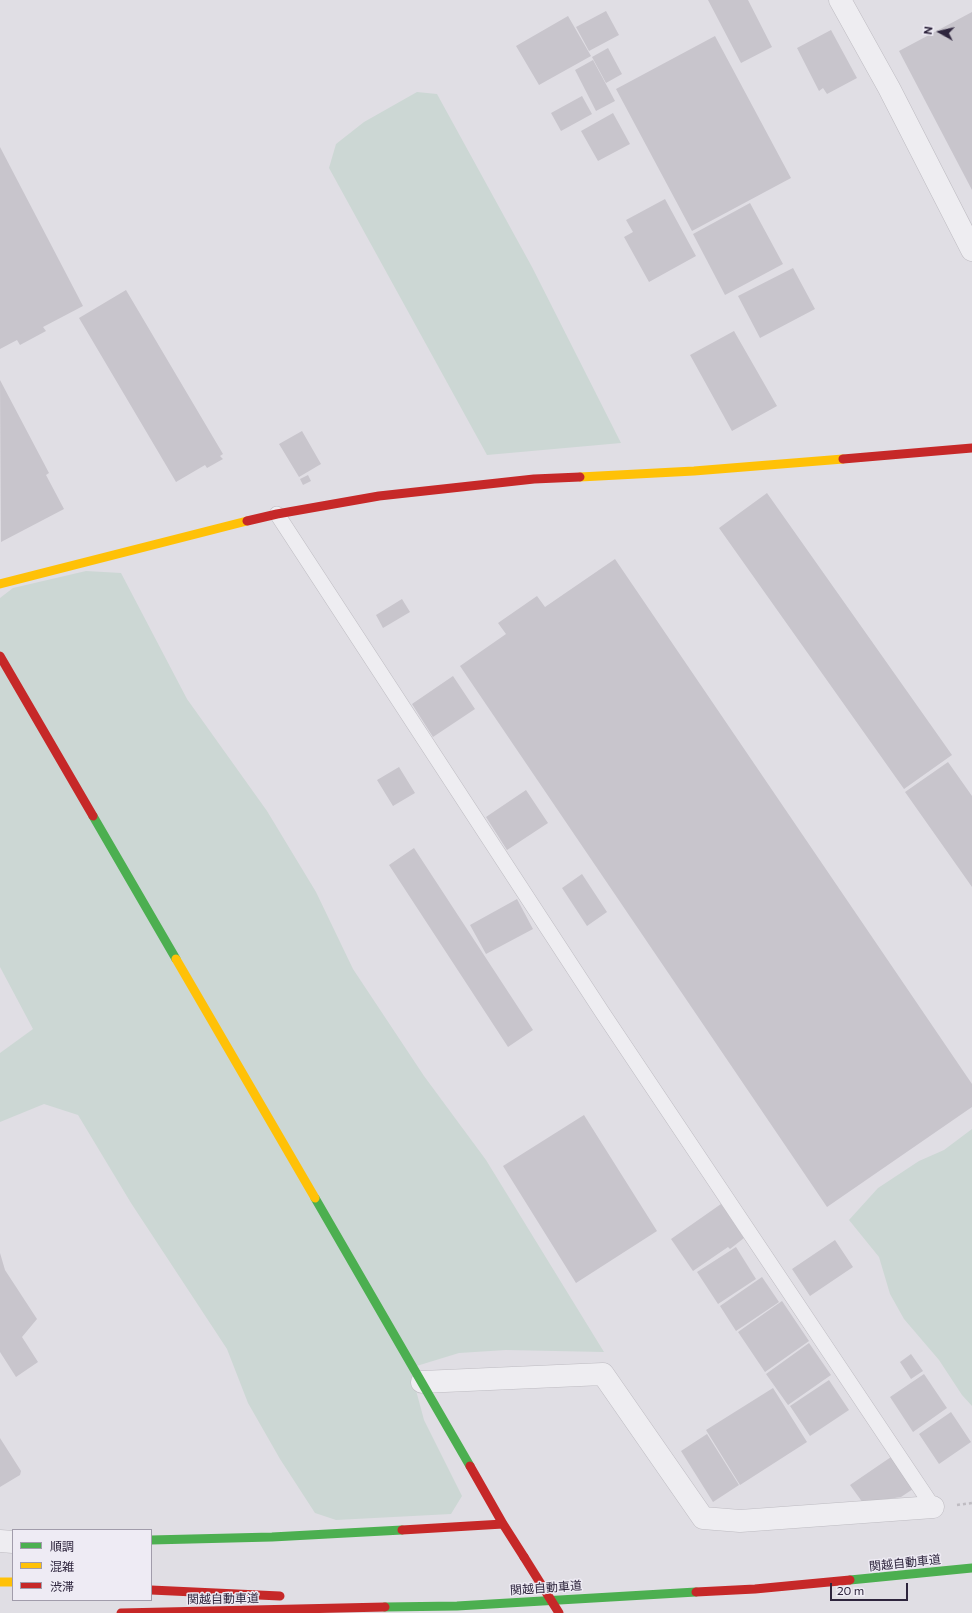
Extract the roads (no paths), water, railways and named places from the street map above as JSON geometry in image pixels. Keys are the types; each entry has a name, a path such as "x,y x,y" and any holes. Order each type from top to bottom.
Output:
{"main road":[{"path":"0,584 277,514 379,496 534,479 694,471 972,448"},
{"path":"0,656 503,1524 559,1613"},
{"path":"152,1540 272,1537 503,1524"},
{"name":"関越自動車道","path":"121,1613 456,1606 592,1597 755,1589 972,1568"},
{"path":"0,1582 12,1582"},
{"path":"152,1590 292,1597"},
{"path":"331,1599 456,1606"}],"street":[{"path":"840,0 889,88 972,250"},
{"path":"422,1382 603,1374 703,1518 740,1521 933,1507"},
{"path":"0,1541 12,1542"}],"lane":[{"path":"277,514 602,1012 933,1507"}]}
